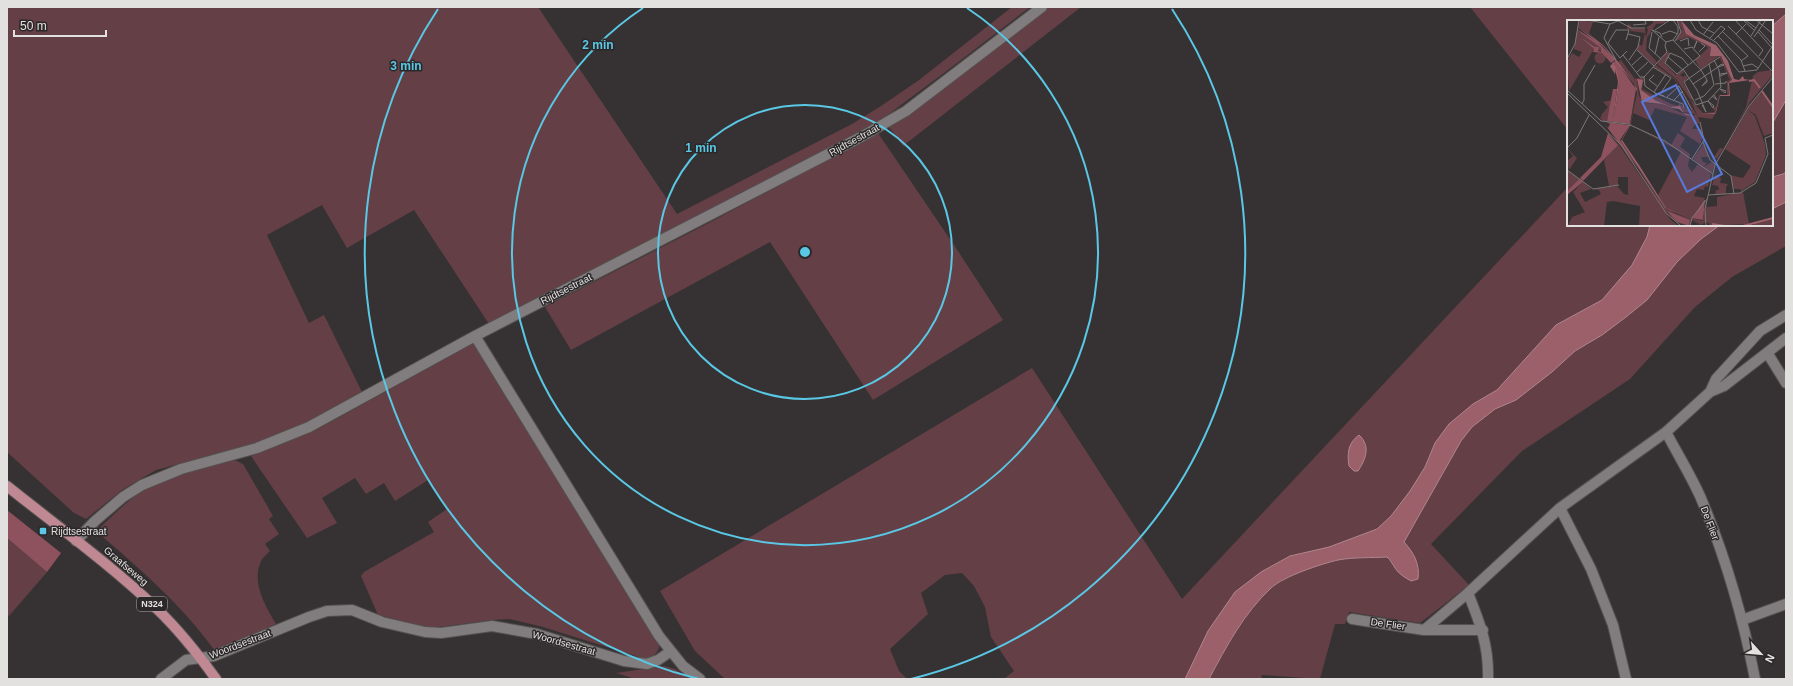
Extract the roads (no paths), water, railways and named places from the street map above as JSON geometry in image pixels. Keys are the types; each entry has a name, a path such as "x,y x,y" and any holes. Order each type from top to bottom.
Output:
{"main road":[{"name":"Graafseweg","path":"7,486 129,584 158,610 201,659 216,679"}],"street":[{"name":"Rijdtsestraat","path":"76,541 94,521 123,497 142,485 181,469 257,448 309,427 475,336 868,133 906,111 1042,7"},
{"path":"1710,392 1716,379 1760,331 1786,315"},
{"path":"475,336 659,636 684,666 700,679"},
{"path":"1424,630 1468,593 1560,508 1666,432 1710,392 1724,386 1768,354 1786,338"},
{"path":"1768,354 1786,382"},
{"name":"De Flier","path":"1666,432 1699,496 1724,560 1742,620 1755,679"},
{"path":"1560,508 1597,583 1613,625 1626,679"},
{"path":"1468,593 1483,630 1488,659 1488,679"},
{"path":"1742,620 1786,604"},
{"name":"Woordsestraat","path":"161,679 186,660 214,656 326,611 352,610 382,622 425,632 441,633 492,626 537,634 624,661 647,664 658,660 671,651"},
{"name":"De Flier","path":"1352,619 1424,630 1483,630"}],"place":[{"name":"Rijdtsestraat","path":"43,531"}]}
